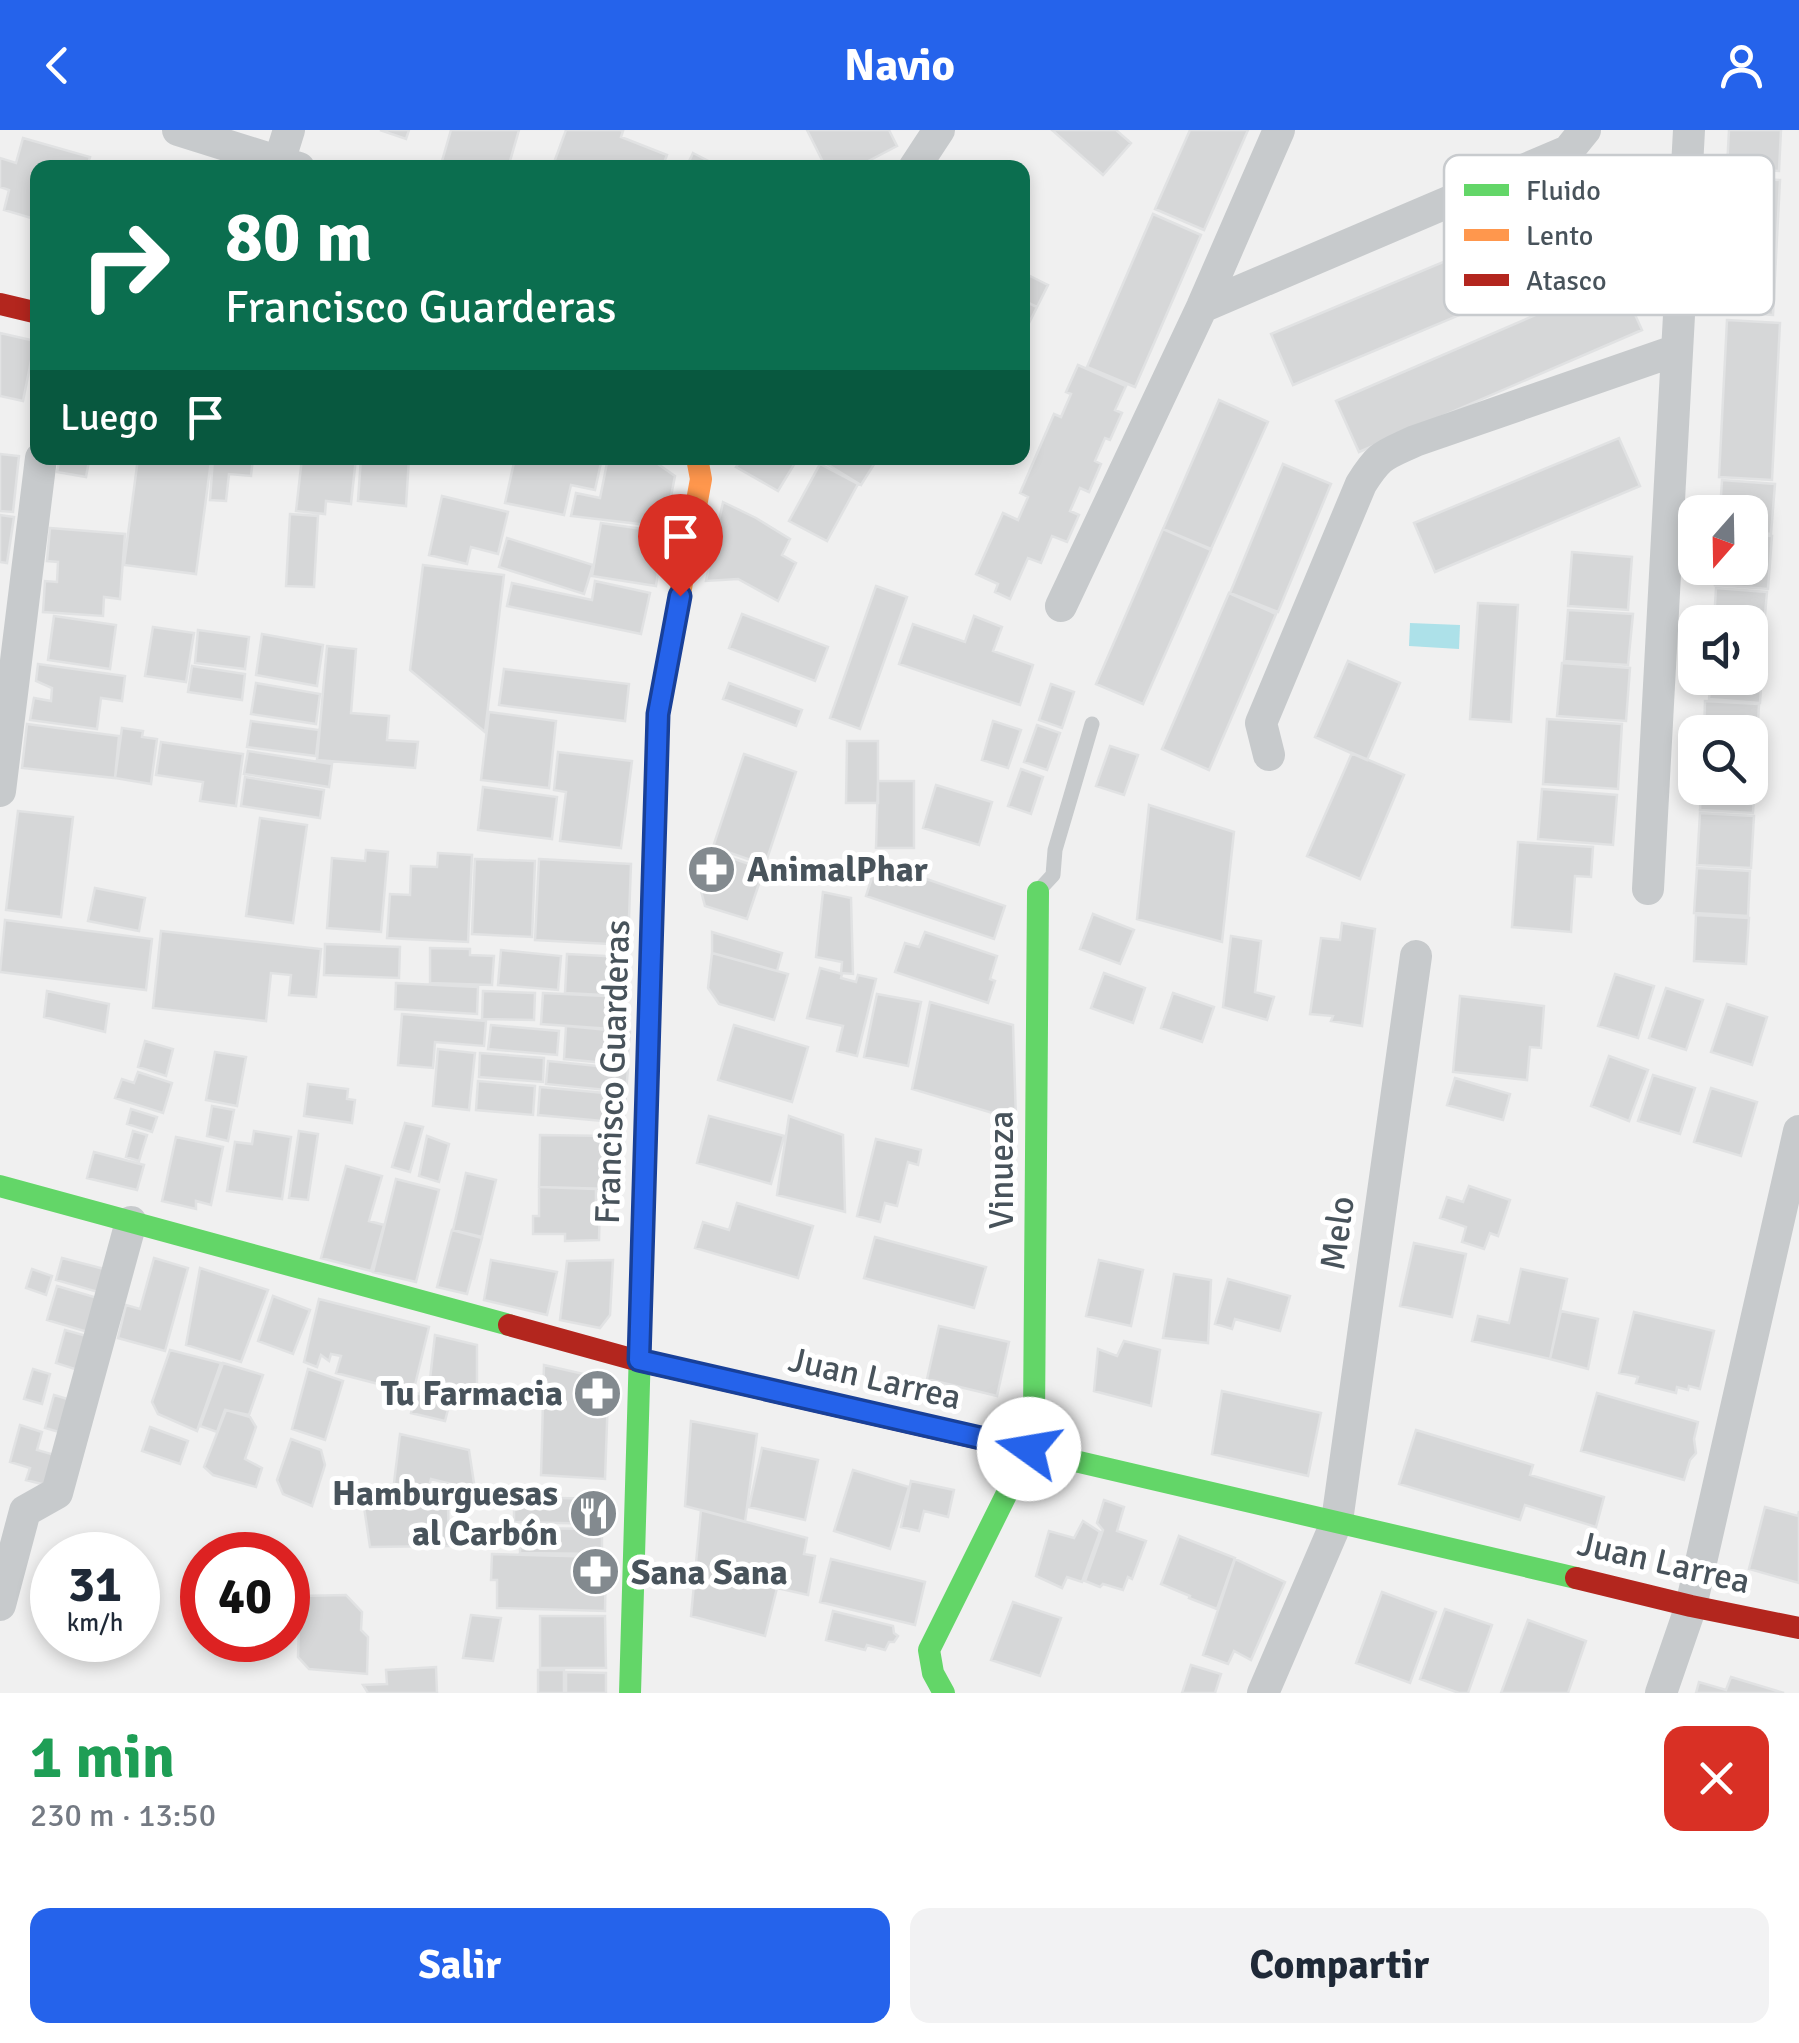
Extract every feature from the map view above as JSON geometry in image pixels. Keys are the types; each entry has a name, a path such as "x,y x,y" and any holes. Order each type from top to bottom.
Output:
{"street":[{"path":"178,130 273,160"},
{"path":"289,130 289,160"},
{"path":"919,160 939,130"},
{"path":"1061,606 1202,307 1279,130"},
{"path":"1556,155 1568,150 1585,130"},
{"path":"1688,155 1689,130"},
{"path":"1202,307 1444,203"},
{"path":"0,304 30,311"},
{"path":"1648,889 1679,315"},
{"path":"1270,755 1262,723 1361,484 1373,464 1415,442 1677,350"},
{"path":"0,791 40,465"},
{"name":"Francisco Guarderas","path":"630,1693 658,714 701,479 698,465"},
{"name":"Vinueza","path":"1029,1449 1034,1420 1038,892"},
{"name":"Melo","path":"1263,1693 1337,1521 1416,956"},
{"path":"1660,1693 1691,1606 1799,1131"},
{"name":"Juan Larrea","path":"0,1186 639,1360 1799,1628"},
{"path":"0,1605 25,1512 57,1493 131,1222"},
{"path":"944,1693 930,1666 929,1650 1029,1449"}],"lane":[{"path":"1038,892 1053,875 1055,850 1092,724"}],"water":[{"path":"1410,623 1460,625 1459,649 1409,646"}],"building":[{"path":"380,130 409,130 406,139"},
{"path":"451,130 519,130 510,160 442,160"},
{"path":"566,130 620,130 621,137 667,155 665,160 555,160"},
{"path":"807,130 889,130 897,146 870,160 822,160"},
{"path":"1052,130 1116,130 1131,143 1103,175"},
{"path":"1190,130 1248,130 1204,230 1155,209"},
{"path":"1729,130 1781,130 1779,171 1774,171 1774,155 1728,155"},
{"path":"23,138 90,157 30,160 30,218 4,210 9,190 0,187 0,158 16,163"},
{"path":"1774,180 1780,180 1774,296"},
{"path":"1153,214 1201,235 1135,387 1087,367"},
{"path":"1444,262 1444,315 1459,315 1293,385 1271,334"},
{"path":"1030,276 1048,285 1037,307 1030,304"},
{"path":"1535,315 1635,315 1642,330 1359,452 1336,401"},
{"path":"1727,320 1780,323 1772,480 1719,477"},
{"path":"0,333 30,340 23,401 0,396"},
{"path":"1078,365 1126,386 1115,410 1122,413 1095,461 1101,464 1089,492 1080,488 1070,511 1079,515 1067,542 1052,536 1041,563 1028,558 1010,599 995,592 998,584 976,574 1003,513 1018,520 1028,497 1020,493 1054,414 1061,417 1071,394 1066,392"},
{"path":"1219,400 1268,422 1211,549 1163,529"},
{"path":"1619,438 1640,486 1435,572 1414,523"},
{"path":"0,454 19,456 13,512 0,511"},
{"path":"1283,464 1331,484 1278,612 1230,593"},
{"path":"58,465 88,465 86,477 57,472"},
{"path":"137,465 210,465 196,574 124,565"},
{"path":"212,465 252,465 251,476 229,474 226,501 210,500"},
{"path":"301,465 355,465 351,504 326,501 325,514 296,511"},
{"path":"361,465 409,465 406,506 358,501"},
{"path":"513,465 600,465 595,490 571,485 564,515 505,503"},
{"path":"607,465 659,465 675,476 665,527 571,516 576,493 600,498"},
{"path":"737,465 794,465 778,491"},
{"path":"819,465 858,484 827,541 789,521"},
{"path":"828,465 874,465 861,485"},
{"path":"1722,480 1775,484 1771,534 1768,495 1721,495"},
{"path":"442,496 508,512 498,554 471,547 467,564 429,555"},
{"path":"723,502 790,539 782,555 796,563 778,601 738,579 706,581"},
{"path":"290,514 318,516 314,587 286,586"},
{"path":"0,515 14,517 7,563 0,562"},
{"path":"601,523 664,532 656,586 592,576"},
{"path":"50,528 125,534 120,599 104,597 103,616 43,612 45,581 57,582 58,562 47,561"},
{"path":"1163,529 1211,550 1143,704 1096,684"},
{"path":"1768,536 1772,536 1768,589 1715,585 1768,585"},
{"path":"507,538 593,565 584,594 499,567"},
{"path":"1572,552 1632,557 1628,610 1568,606"},
{"path":"423,565 504,575 485,732 410,670"},
{"path":"595,581 650,593 641,634 507,606 512,583 592,600"},
{"path":"876,586 907,597 860,729 830,718"},
{"path":"1716,588 1767,592 1766,605 1715,605"},
{"path":"1229,593 1276,614 1209,770 1162,749"},
{"path":"1478,603 1518,605 1511,722 1470,719"},
{"path":"1568,610 1633,614 1628,665 1564,661"},
{"path":"742,614 828,647 815,681 729,648"},
{"path":"54,616 116,625 110,669 48,660"},
{"path":"974,616 1002,627 993,651 1033,665 1020,705 899,664 913,624 965,642"},
{"path":"153,627 194,633 186,682 145,676"},
{"path":"198,630 249,637 245,669 195,663"},
{"path":"262,634 323,645 317,686 256,675"},
{"path":"327,646 356,649 351,713 389,716 387,740 418,742 415,768 317,760"},
{"path":"1348,661 1400,683 1367,760 1315,737"},
{"path":"1562,663 1630,668 1626,721 1557,716"},
{"path":"38,664 125,676 122,701 101,698 97,729 30,720 34,698 51,701 52,688 36,681"},
{"path":"192,666 245,674 242,700 188,692"},
{"path":"504,669 629,684 625,721 499,705"},
{"path":"256,683 320,694 316,724 251,714"},
{"path":"729,683 802,710 796,726 723,699"},
{"path":"1051,684 1074,692 1062,728 1039,720"},
{"path":"1709,695 1761,695 1760,703 1709,699"},
{"path":"1705,701 1759,704 1758,715 1705,715"},
{"path":"489,712 556,721 549,788 481,780"},
{"path":"1547,719 1622,724 1618,789 1543,784"},
{"path":"251,721 319,730 316,756 247,747"},
{"path":"993,721 1021,730 1008,768 982,760"},
{"path":"27,724 119,736 115,778 22,768"},
{"path":"1037,725 1060,733 1047,770 1024,762"},
{"path":"122,728 143,731 142,737 157,739 151,784 115,778"},
{"path":"847,741 878,741 878,803 846,803"},
{"path":"161,742 243,754 236,806 200,801 203,782 156,775"},
{"path":"1110,746 1138,755 1124,795 1096,786"},
{"path":"248,751 332,764 329,787 244,774"},
{"path":"558,752 632,761 621,848 560,841 566,792 554,790"},
{"path":"1352,753 1404,775 1360,879 1307,856"},
{"path":"744,754 796,772 765,865 713,847"},
{"path":"1021,769 1043,777 1031,814 1008,806"},
{"path":"245,777 324,790 320,818 241,806"},
{"path":"878,781 914,781 914,848 876,848"},
{"path":"936,785 992,802 979,845 923,828"},
{"path":"483,787 557,797 552,839 478,830"},
{"path":"1542,789 1617,795 1613,845 1538,839"},
{"path":"1149,805 1234,832 1222,942 1137,919"},
{"path":"1700,805 1753,805 1753,813 1700,810"},
{"path":"18,811 73,817 61,917 6,910"},
{"path":"1700,813 1754,816 1751,868 1697,865"},
{"path":"260,818 307,825 293,923 246,916"},
{"path":"1518,842 1593,847 1591,877 1575,876 1571,932 1512,927"},
{"path":"702,848 764,869 747,919 705,906 701,891"},
{"path":"366,850 388,852 381,932 327,928 332,858 365,861"},
{"path":"438,853 472,855 468,942 387,938 390,894 410,895 411,866 437,867"},
{"path":"475,859 535,861 532,937 472,934"},
{"path":"539,859 631,864 628,945 535,940"},
{"path":"877,862 1005,906 994,939 866,896"},
{"path":"1697,868 1750,871 1748,916 1694,913"},
{"path":"95,888 145,898 139,931 88,921"},
{"path":"823,892 851,898 853,974 841,973 842,962 816,957"},
{"path":"1093,914 1134,930 1120,964 1080,949"},
{"path":"1696,915 1749,918 1746,964 1694,961"},
{"path":"5,920 152,939 146,990 0,972"},
{"path":"1342,923 1375,929 1362,1026 1331,1021 1333,1016 1310,1014 1321,938 1340,940"},
{"path":"161,931 321,949 316,997 289,995 291,975 271,973 266,1021 153,1008"},
{"path":"712,932 782,953 777,971 712,953"},
{"path":"925,932 997,956 988,1003 895,972 905,943 919,947"},
{"path":"1231,936 1261,941 1255,992 1274,997 1267,1020 1223,1007"},
{"path":"325,944 400,947 399,978 324,975"},
{"path":"430,948 470,949 470,955 494,956 492,985 430,983"},
{"path":"501,950 561,956 558,990 498,985"},
{"path":"712,953 788,974 774,1020 719,1004 708,988"},
{"path":"567,954 624,957 622,996 565,993"},
{"path":"820,968 856,982 858,975 876,979 857,1056 837,1051 843,1026 807,1018"},
{"path":"1104,973 1145,988 1133,1023 1091,1008"},
{"path":"1615,974 1654,986 1638,1038 1598,1026"},
{"path":"396,983 478,987 477,1014 395,1009"},
{"path":"1666,988 1703,1000 1686,1050 1649,1038"},
{"path":"47,991 109,1004 105,1032 44,1017"},
{"path":"483,991 535,993 534,1020 482,1019"},
{"path":"543,993 627,997 625,1030 541,1024"},
{"path":"1173,993 1214,1007 1202,1042 1161,1028"},
{"path":"877,994 921,1002 908,1066 864,1057"},
{"path":"1460,996 1544,1006 1541,1048 1530,1047 1527,1080 1453,1072"},
{"path":"930,1002 1013,1025 1016,1120 912,1089"},
{"path":"1727,1004 1767,1017 1752,1065 1711,1052"},
{"path":"402,1014 486,1021 484,1046 435,1042 433,1068 398,1065"},
{"path":"491,1025 559,1031 557,1055 488,1049"},
{"path":"734,1025 808,1047 792,1102 718,1080"},
{"path":"566,1026 630,1032 627,1065 564,1059"},
{"path":"145,1041 173,1049 166,1076 138,1067"},
{"path":"438,1049 475,1053 469,1110 433,1106"},
{"path":"215,1052 246,1057 237,1106 206,1100"},
{"path":"480,1053 544,1058 543,1082 479,1077"},
{"path":"1609,1056 1648,1070 1629,1121 1591,1106"},
{"path":"548,1061 628,1069 626,1092 546,1084"},
{"path":"138,1072 172,1083 163,1113 115,1098 122,1079 134,1083"},
{"path":"1653,1075 1695,1088 1680,1134 1638,1121"},
{"path":"1455,1078 1510,1094 1503,1120 1447,1105"},
{"path":"478,1081 535,1086 533,1115 476,1110"},
{"path":"308,1084 348,1089 347,1099 355,1100 352,1123 304,1116"},
{"path":"540,1087 626,1095 624,1123 538,1115"},
{"path":"1711,1088 1757,1102 1741,1156 1694,1142"},
{"path":"212,1106 234,1110 228,1141 207,1136"},
{"path":"131,1109 157,1117 152,1132 127,1124"},
{"path":"709,1116 784,1136 771,1184 697,1163"},
{"path":"789,1116 843,1135 845,1212 777,1195"},
{"path":"405,1123 423,1127 410,1172 392,1167"},
{"path":"133,1131 147,1135 139,1161 126,1157"},
{"path":"254,1131 291,1137 282,1199 227,1191 235,1142 252,1144"},
{"path":"299,1131 318,1134 308,1200 289,1198"},
{"path":"540,1135 612,1136 611,1189 539,1187"},
{"path":"427,1136 449,1144 439,1182 419,1176"},
{"path":"176,1137 223,1147 211,1205 196,1201 196,1209 162,1201"},
{"path":"876,1139 921,1150 918,1165 908,1162 897,1206 885,1203 880,1222 857,1216"},
{"path":"94,1152 144,1165 137,1190 87,1178"},
{"path":"346,1166 382,1176 369,1221 384,1225 371,1271 321,1258"},
{"path":"466,1173 496,1180 482,1237 453,1230"},
{"path":"396,1179 439,1190 416,1282 373,1272"},
{"path":"1469,1186 1510,1200 1498,1236 1490,1233 1484,1249 1462,1242 1466,1227 1440,1218 1447,1197 1463,1202"},
{"path":"539,1187 596,1189 596,1203 600,1203 599,1240 565,1241 565,1234 533,1234 533,1216 539,1216"},
{"path":"737,1203 813,1226 798,1278 695,1248 703,1222 729,1230"},
{"path":"452,1230 482,1238 467,1294 437,1287"},
{"path":"875,1237 986,1267 974,1308 864,1278"},
{"path":"1414,1243 1466,1254 1452,1317 1400,1306"},
{"path":"62,1258 104,1269 98,1292 56,1280"},
{"path":"154,1258 188,1268 165,1351 118,1338 126,1305 140,1309"},
{"path":"491,1260 557,1272 547,1315 484,1300"},
{"path":"613,1260 610,1315 600,1328 560,1320 567,1261"},
{"path":"1099,1260 1143,1270 1131,1326 1086,1316"},
{"path":"200,1268 268,1290 241,1362 186,1345"},
{"path":"32,1269 52,1276 46,1295 26,1288"},
{"path":"1521,1269 1567,1279 1550,1359 1472,1341 1478,1316 1509,1323"},
{"path":"1174,1274 1211,1280 1208,1343 1163,1338"},
{"path":"1228,1279 1290,1296 1280,1331 1235,1319 1232,1329 1215,1324"},
{"path":"57,1286 101,1299 91,1333 47,1320"},
{"path":"273,1296 310,1310 293,1354 258,1341"},
{"path":"319,1299 429,1327 413,1393 336,1373 341,1356 331,1354 329,1361 321,1355 317,1367 304,1362"},
{"path":"1561,1311 1598,1319 1588,1369 1550,1359"},
{"path":"1634,1312 1714,1331 1700,1389 1677,1387 1676,1393 1636,1383 1638,1377 1619,1373"},
{"path":"939,1326 1009,1342 997,1396 927,1379"},
{"path":"65,1330 94,1338 84,1372 56,1363"},
{"path":"435,1335 477,1345 477,1395 430,1379"},
{"path":"1124,1341 1160,1350 1151,1406 1094,1391 1098,1349 1117,1356"},
{"path":"170,1350 221,1363 197,1431 158,1414 152,1402"},
{"path":"223,1363 263,1375 249,1415 225,1410 217,1432 200,1426"},
{"path":"544,1365 597,1377 608,1395 605,1479 541,1475"},
{"path":"33,1369 50,1374 42,1404 24,1399"},
{"path":"308,1369 343,1381 325,1440 292,1429"},
{"path":"424,1380 442,1386 437,1399 420,1393"},
{"path":"1222,1391 1321,1413 1308,1476 1212,1454"},
{"path":"416,1393 450,1402 445,1421 411,1413"},
{"path":"1597,1393 1698,1422 1696,1453 1684,1480 1581,1451"},
{"path":"54,1395 78,1402 69,1435 45,1428"},
{"path":"226,1410 250,1417 256,1427 245,1459 262,1468 256,1487 213,1475 204,1467"},
{"path":"691,1421 757,1434 745,1522 685,1506"},
{"path":"20,1425 42,1432 37,1450 62,1457 54,1487 26,1480 30,1468 10,1462"},
{"path":"150,1427 188,1441 180,1464 142,1451"},
{"path":"1416,1430 1533,1465 1530,1475 1604,1497 1596,1527 1525,1505 1520,1520 1399,1484"},
{"path":"400,1434 469,1450 475,1490 431,1479 428,1491 394,1483"},
{"path":"291,1439 321,1450 325,1465 312,1506 283,1494 277,1480"},
{"path":"762,1448 818,1460 805,1520 749,1507"},
{"path":"853,1470 909,1487 890,1549 834,1531"},
{"path":"911,1481 954,1490 948,1517 924,1511 919,1531 901,1527"},
{"path":"514,1497 603,1499 602,1524 514,1522"},
{"path":"363,1500 448,1503 449,1546 370,1547"},
{"path":"1104,1500 1124,1507 1117,1531 1146,1541 1132,1579 1128,1577 1123,1590 1085,1581 1103,1530 1097,1523"},
{"path":"1765,1507 1798,1516 1799,1511 1799,1583 1749,1569"},
{"path":"701,1510 807,1538 804,1554 815,1556 808,1595 777,1588 765,1636 691,1616"},
{"path":"1083,1521 1100,1532 1082,1582 1067,1577 1062,1588 1036,1576 1049,1531 1074,1538"},
{"path":"520,1528 602,1529 602,1554 520,1553"},
{"path":"1179,1536 1235,1558 1217,1609 1161,1584"},
{"path":"492,1554 606,1557 605,1611 497,1608 497,1580 491,1580"},
{"path":"831,1559 925,1582 915,1625 820,1602"},
{"path":"1235,1559 1285,1582 1251,1660 1234,1651 1228,1664 1203,1655"},
{"path":"1382,1592 1436,1612 1410,1683 1356,1663"},
{"path":"346,1595 362,1612 361,1630 368,1637 367,1674 309,1669 303,1662 310,1662 310,1596"},
{"path":"1013,1602 1061,1618 1040,1676 991,1660"},
{"path":"1445,1609 1492,1625 1468,1693 1420,1679"},
{"path":"833,1611 893,1626 898,1636 885,1650 867,1645 865,1650 826,1640"},
{"path":"471,1615 501,1618 493,1661 463,1658"},
{"path":"540,1616 605,1616 606,1668 540,1668"},
{"path":"1528,1620 1586,1641 1568,1693 1501,1693"},
{"path":"1191,1665 1221,1674 1215,1693 1182,1693"},
{"path":"436,1667 437,1693 368,1693 363,1685 387,1684 386,1670"},
{"path":"538,1670 564,1670 564,1693 538,1693"},
{"path":"566,1672 606,1673 606,1693 566,1693"},
{"path":"1731,1677 1784,1693 1696,1693 1699,1682 1726,1690"}],"traffic: fast":[{"path":"944,1693 933,1673 929,1650 1029,1449 1034,1420 1038,892"},
{"path":"630,1693 646,1143"},
{"path":"0,1186 509,1325"},
{"path":"1002,1444 1576,1578"}],"traffic: slow":[{"path":"646,1143 658,714 701,479 698,465"}],"traffic: jam":[{"path":"0,304 30,311"},
{"path":"509,1325 639,1361 1002,1444"},
{"path":"1576,1578 1799,1628"}],"place":[{"name":"AnimalPhar","path":"712,869"},
{"name":"Tu Farmacia","path":"598,1393"},
{"name":"Hamburguesas al Carbón","path":"593,1513"},
{"name":"Sana Sana","path":"596,1572"}],"route":[{"path":"680,596 658,714 639,1360 1029,1449"}]}
